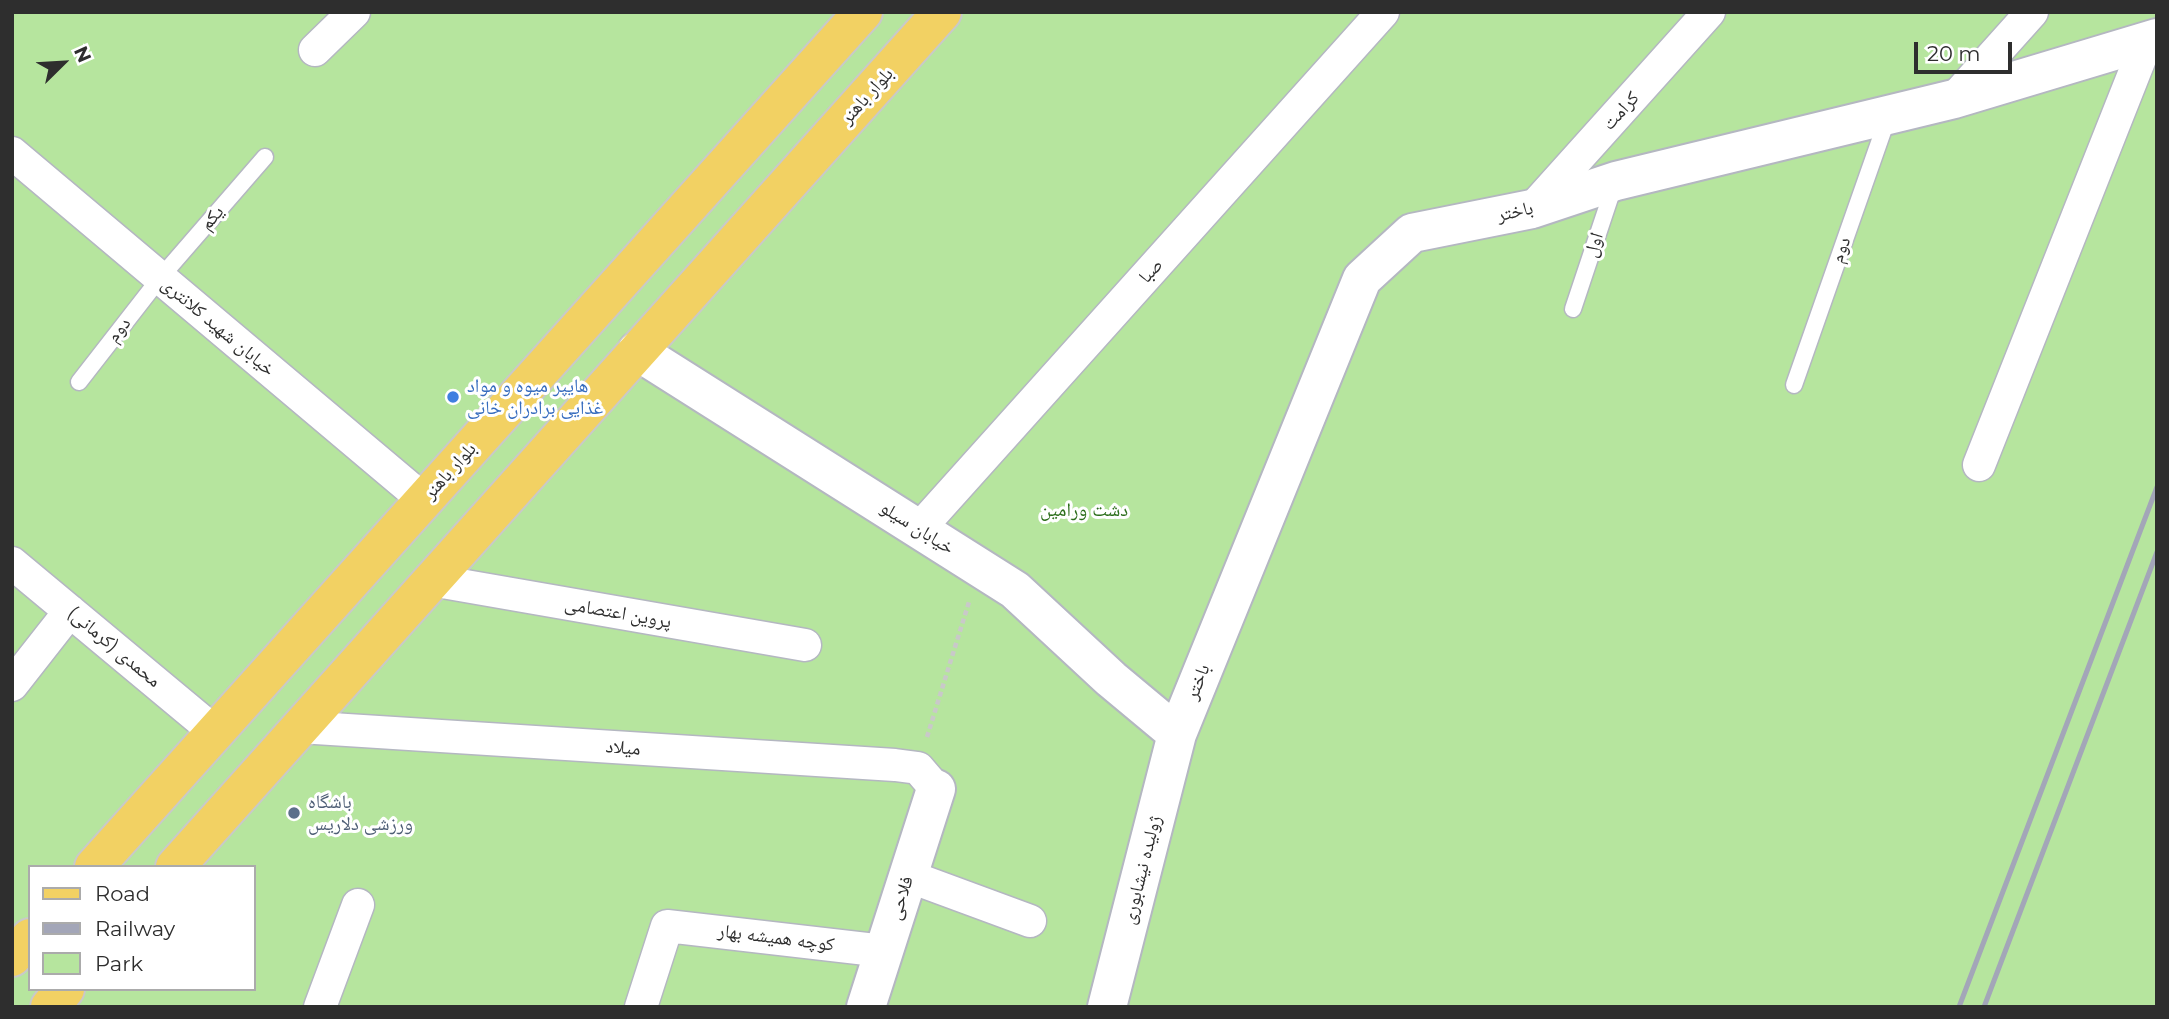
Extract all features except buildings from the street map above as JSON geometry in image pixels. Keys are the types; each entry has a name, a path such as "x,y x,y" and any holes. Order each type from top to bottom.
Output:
{"main road":[{"name":"بلوار باهنر","path":"96,865 863,12"},
{"name":"بلوار باهنر","path":"177,865 942,12"},
{"name":"باختر","path":"1177,734 1362,279 1412,233 1532,209 1616,180 1954,99 2152,40"},
{"name":"خیابان سیلو","path":"637,351 1016,590 1111,679 1177,734"},
{"name":"ژولیده نیشابوری","path":"1107,1007 1177,734"},
{"name":"فلاحی","path":"866,1007 908,876 927,778"},
{"path":"12,957 28,940"},
{"path":"50,1007 63,991"}],"street":[{"path":"315,50 354,12"},
{"name":"صبا","path":"919,529 1384,12"},
{"path":"1954,99 2032,12"},
{"name":"کرامت","path":"1532,209 1707,13"},
{"path":"1979,465 2152,40"},
{"name":"خیابان شهید کلانتری","path":"12,153 424,500"},
{"name":"محمدی (کرمانی)","path":"12,563 215,732"},
{"name":"پروین اعتصامی","path":"431,580 805,645"},
{"path":"12,685 70,611"},
{"name":"میلاد","path":"300,727 927,778"},
{"path":"908,876 1030,921"},
{"path":"320,1007 358,905"},
{"name":"کوچه همیشه بهار","path":"641,1007 667,926 884,951"}],"lane":[{"name":"دوم","path":"1794,385 1889,114"},
{"name":"یکم","path":"160,278 265,158"},
{"name":"اول","path":"1573,309 1616,180"},
{"name":"دوم","path":"79,382 160,278"}],"path":[{"path":"927,778 980,568"}],"green space":[{"name":"دشت ورامین","path":"12,12 2157,12 2157,1007 12,1007"}],"railway":[{"path":"1959,1007 2157,487"},
{"path":"1984,1007 2157,552"}],"place":[{"name":"هایپر میوه و‌ مواد غذایی برادران خانی","path":"453,397"},
{"name":"باشگاه ورزشی دلاریس","path":"294,813"}]}
